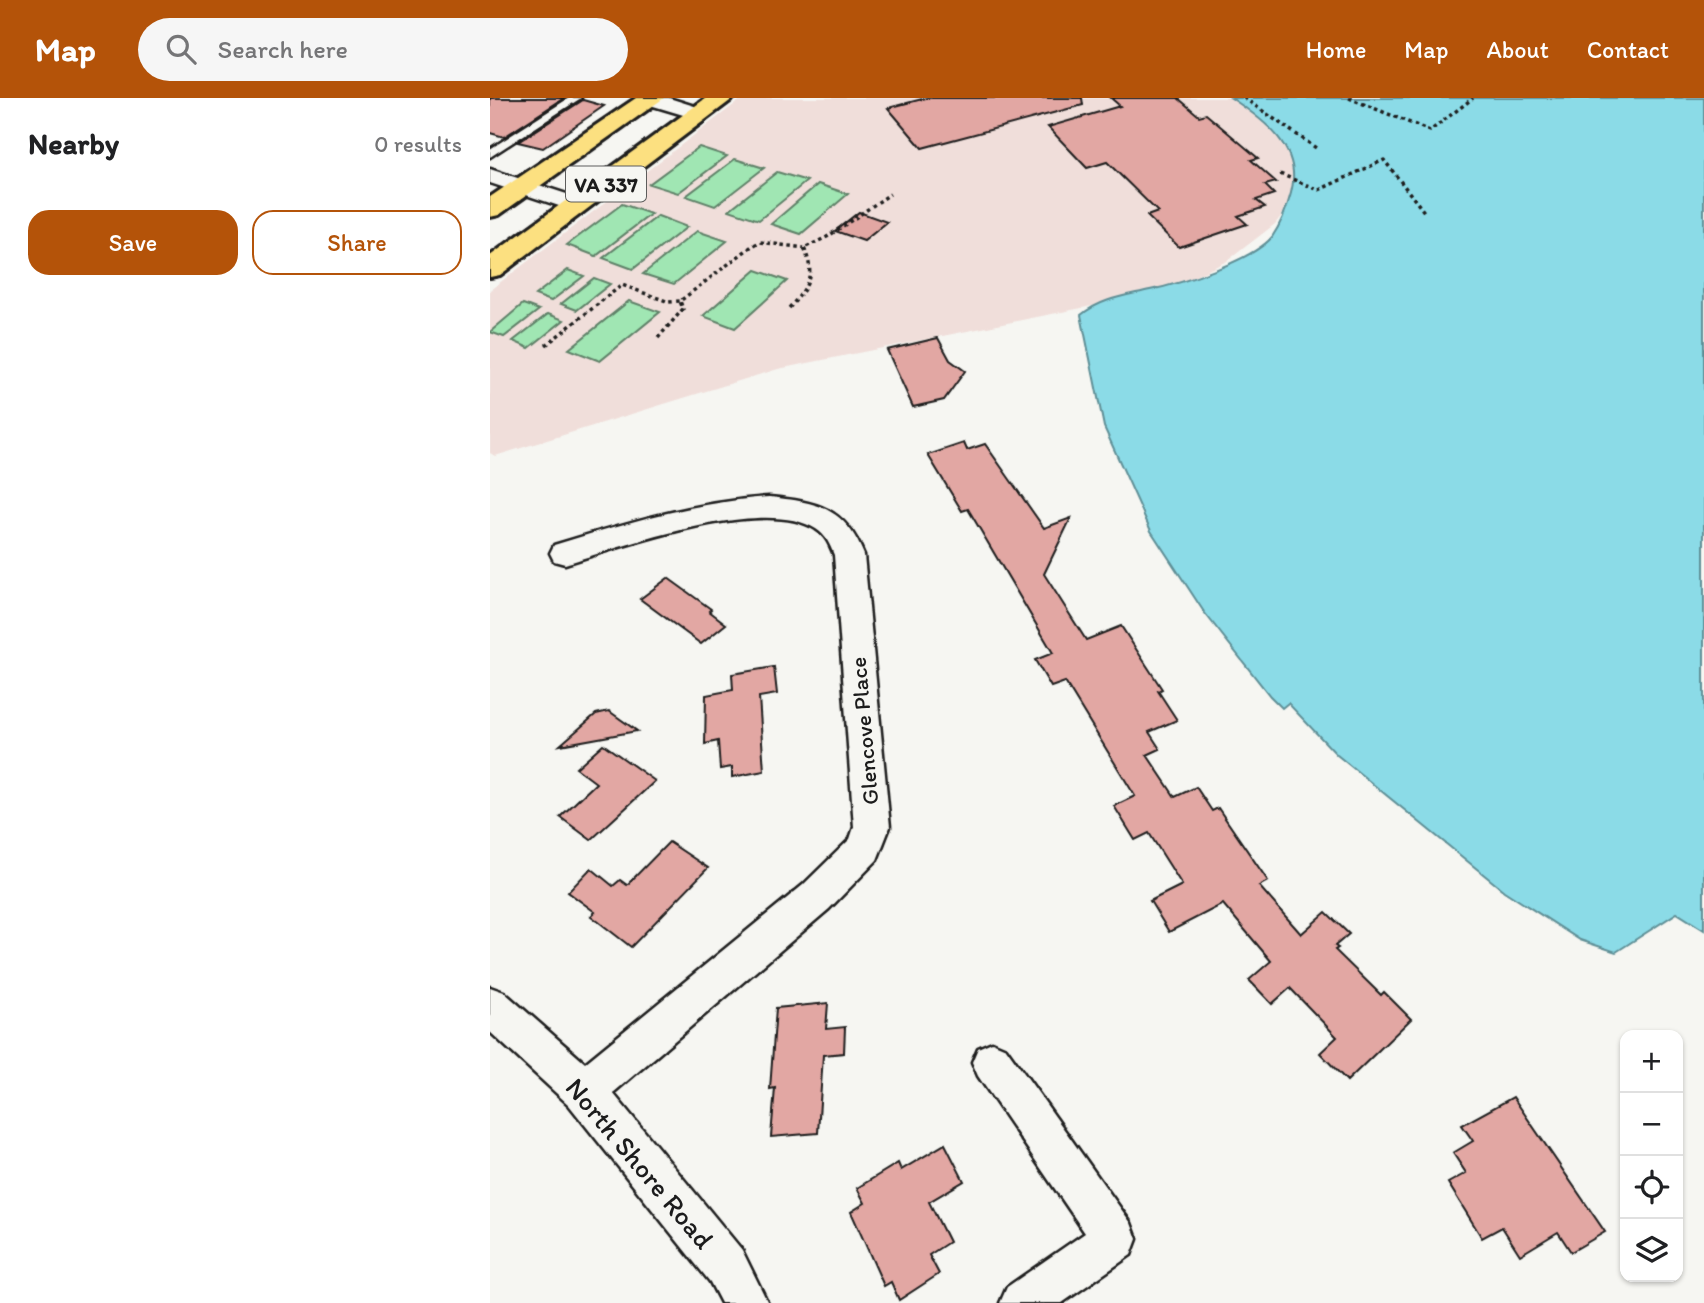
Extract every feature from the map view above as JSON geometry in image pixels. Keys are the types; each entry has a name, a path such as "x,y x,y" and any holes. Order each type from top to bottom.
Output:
{"main road":[{"name":"VA 337","path":"490,209 650,98"},
{"name":"VA 337","path":"490,269 722,98"}],"street":[{"path":"650,98 700,114"},
{"path":"490,176 577,205"},
{"name":"Glencove Place","path":"565,554 617,537 750,507 787,508 827,521 841,537 849,555 872,827 864,849 816,897 584,1090"},
{"name":"North Shore Road","path":"490,1006 584,1090 726,1266 746,1303"},
{"path":"992,1062 1115,1239 1023,1303"}],"lane":[{"path":"490,154 576,98"}],"path":[{"path":"1244,98 1316,148"},
{"path":"1349,98 1430,131 1473,98"},
{"path":"1280,174 1319,190 1384,160 1425,213"},
{"path":"546,345 622,285 668,302 680,301 730,261 760,242 804,248 832,237 864,209 890,194"},
{"path":"789,308 811,284 813,267 804,248"},
{"path":"658,338 683,309 680,301"}],"shaded area":[{"path":"743,98 1234,98 1305,141 1293,201 1275,224 1227,261 1181,283 1107,303 778,369 495,456 490,453 490,290"}],"green space":[{"path":"699,147 727,156 678,193 649,184"},
{"path":"735,159 764,168 715,206 686,196"},
{"path":"777,172 807,181 759,220 729,210"},
{"path":"818,184 848,194 801,234 771,224"},
{"path":"622,204 651,214 596,256 567,245"},
{"path":"658,216 687,227 633,269 603,258"},
{"path":"697,231 727,241 674,284 643,274"},
{"path":"568,270 584,276 551,301 535,295"},
{"path":"756,270 787,281 735,328 703,316"},
{"path":"594,278 610,284 577,310 561,304"},
{"path":"629,301 660,312 600,361 569,349"},
{"path":"523,304 539,310 504,337 490,332"},
{"path":"548,314 564,320 529,348 513,341"}],"water":[{"path":"1231,98 1704,98 1704,930 1677,913 1616,952 1580,940 1504,891 1337,755 1288,703 1282,708 1270,696 1204,612 1151,531 1104,427 1081,315 1105,301 1163,287 1215,270 1263,246 1272,237 1291,193 1291,162 1286,149 1268,126"}],"building":[{"path":"490,98 564,98 504,137 490,133"},
{"path":"926,98 1082,98 1083,105 922,148 888,108"},
{"path":"1111,98 1178,98 1199,116 1206,114 1258,158 1251,160 1276,182 1265,185 1274,194 1256,200 1265,207 1238,216 1247,224 1179,247 1147,216 1158,212 1107,162 1087,168 1048,127 1120,106"},
{"path":"583,100 604,106 543,148 518,142"},
{"path":"859,212 887,222 864,241 835,231"},
{"path":"938,338 950,360 965,371 944,400 913,407 887,350"},
{"path":"964,443 967,450 985,444 1044,528 1071,518 1044,574 1086,640 1121,626 1162,689 1158,691 1177,720 1149,732 1160,749 1147,755 1175,797 1196,787 1212,811 1218,808 1268,881 1259,886 1301,934 1326,912 1349,934 1335,946 1338,948 1335,950 1381,995 1384,992 1411,1019 1347,1081 1320,1053 1337,1037 1290,988 1272,1004 1249,980 1271,961 1223,904 1169,932 1150,901 1182,885 1149,833 1135,840 1114,806 1135,796 1065,682 1051,687 1035,660 1053,653 968,509 962,511 928,455"},
{"path":"668,578 711,609 709,611 726,624 701,644 640,599"},
{"path":"774,667 777,694 759,697 764,771 732,777 732,767 720,769 718,741 705,744 706,695 733,690 732,674"},
{"path":"609,711 637,731 560,745 596,714"},
{"path":"603,744 655,781 591,840 560,817 596,783 576,768"},
{"path":"669,842 708,868 631,947 591,916 595,912 568,892 591,868 613,886 620,880 627,885"},
{"path":"828,1003 826,1029 845,1027 844,1053 823,1055 818,1133 771,1137 775,1088 770,1089 776,1008"},
{"path":"1513,1097 1605,1232 1571,1252 1558,1232 1520,1255 1502,1227 1482,1238 1448,1183 1466,1173 1453,1153 1473,1141 1462,1125"},
{"path":"945,1144 964,1181 929,1202 949,1242 929,1255 939,1274 899,1300 891,1282 884,1286 851,1212 865,1203 857,1188 898,1163 901,1170"}]}
